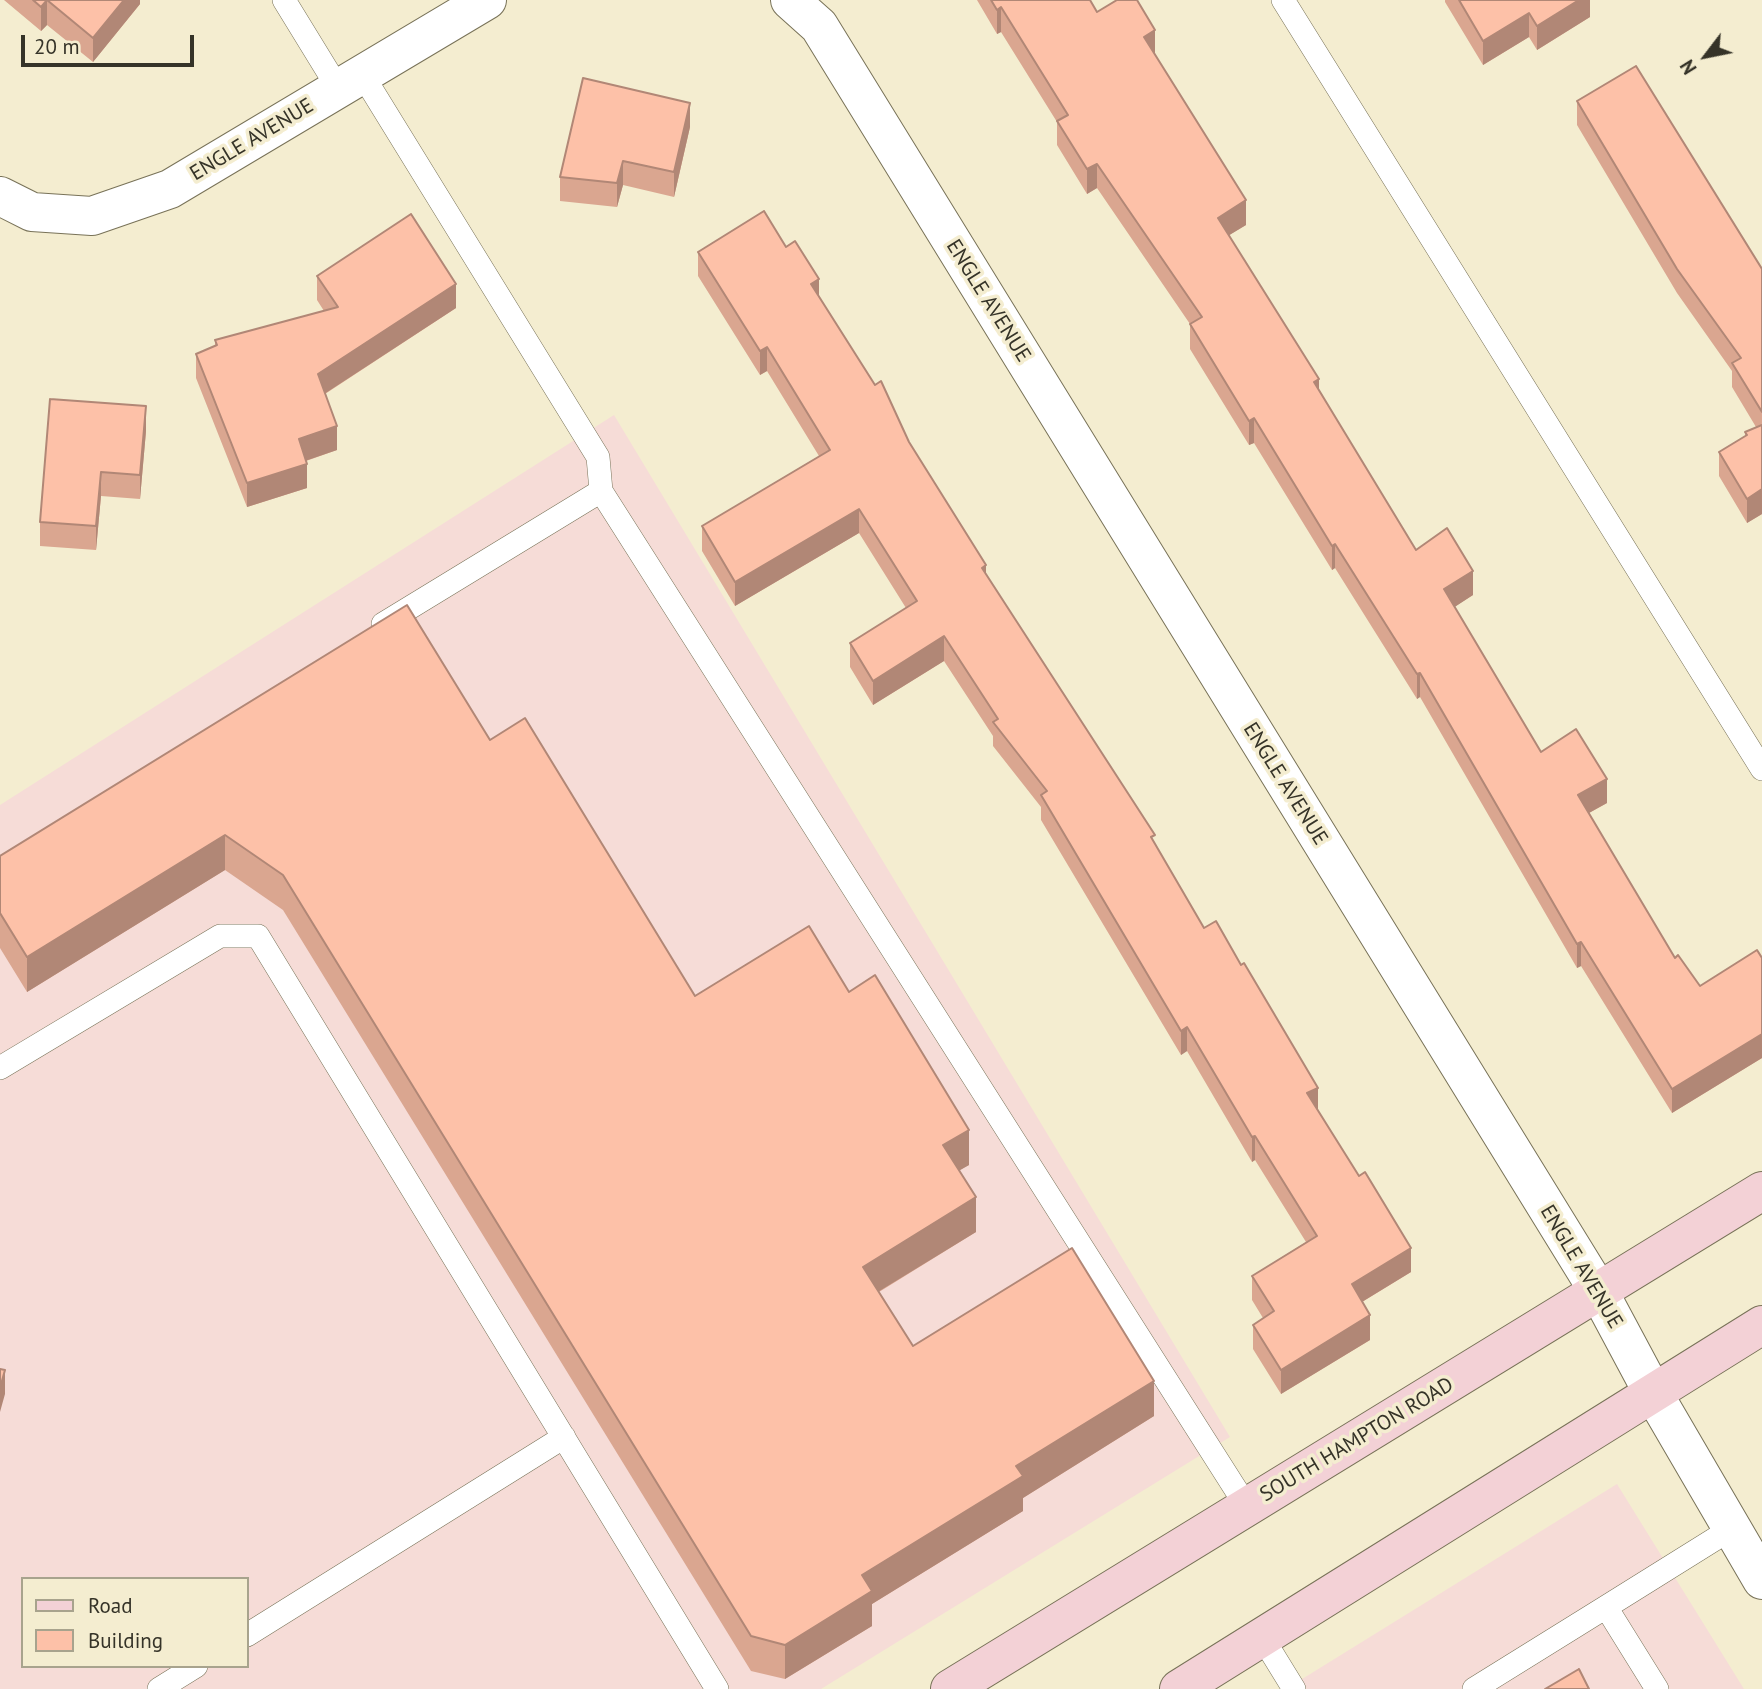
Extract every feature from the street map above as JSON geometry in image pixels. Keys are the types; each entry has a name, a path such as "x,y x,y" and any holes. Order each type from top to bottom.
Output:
{"main road":[{"name":"SOUTH HAMPTON ROAD","path":"950,1689 1762,1191"},
{"path":"1178,1689 1762,1325"}],"street":[{"name":"ENGLE AVENUE","path":"0,196 32,212 92,216 170,189 487,0"},
{"name":"ENGLE AVENUE","path":"790,0 819,26 1599,1292 1653,1393 1762,1580"}],"lane":[{"path":"284,0 350,81 598,457 601,491 1248,1507"},
{"path":"1283,0 1762,769"},
{"path":"366,635 601,491"},
{"path":"0,1068 220,936 258,936 717,1689"},
{"path":"248,1633 564,1437"},
{"path":"1474,1689 1731,1529"},
{"path":"1606,1607 1657,1689"},
{"path":"1262,1637 1294,1689"},
{"path":"159,1689 193,1668"}],"shaded area":[{"path":"614,415 1230,1437 821,1689 0,1689 0,805"},
{"path":"1617,1484 1744,1689 1286,1689"}],"building":[{"path":"33,0 47,0 41,7"},
{"path":"47,0 124,0 93,38"},
{"path":"991,0 1090,0 1097,12 1117,0 1137,0 1155,30 1144,37 1246,200 1218,218 1319,379 1314,382 1416,550 1447,528 1473,571 1444,589 1541,752 1576,729 1607,779 1578,795 1675,958 1678,955 1700,986 1757,950 1762,958 1762,1034 1672,1089 1581,942 1577,944 1420,673 1417,674 1335,544 1332,546 1254,418 1249,421 1190,324 1202,317 1097,164 1087,169 1057,121 1068,115 1001,7 997,10"},
{"path":"1459,0 1579,0 1537,26 1529,13 1483,41"},
{"path":"1636,66 1762,269 1762,412 1732,363 1741,358 1677,269 1577,101"},
{"path":"583,78 690,103 674,172 623,161 617,183 560,177"},
{"path":"764,211 786,247 795,241 819,279 811,284 875,385 881,381 909,442 986,565 982,568 1155,835 1151,837 1204,928 1216,921 1241,965 1244,963 1318,1088 1307,1093 1359,1176 1365,1172 1411,1248 1352,1284 1370,1315 1281,1370 1253,1325 1274,1311 1252,1276 1317,1236 1255,1136 1252,1137 1187,1027 1181,1031 1041,795 1047,791 993,722 998,719 944,636 873,681 850,643 917,601 859,509 735,582 702,526 830,450 767,347 760,351 698,252"},
{"path":"411,214 456,284 318,374 337,426 299,439 307,464 247,483 196,354 217,345 215,340 338,307 317,276"},
{"path":"50,399 146,406 140,475 101,472 96,526 40,522"},
{"path":"1762,425 1762,489 1747,499 1719,452 1747,435 1745,432"},
{"path":"407,605 490,740 525,718 695,996 809,926 849,992 875,975 969,1130 943,1145 976,1197 863,1267 913,1346 1072,1248 1154,1381 1016,1466 1023,1476 862,1575 872,1591 785,1645 751,1636 283,875 225,835 27,957 0,913 0,856"},
{"path":"0,1369 5,1370 0,1388"},
{"path":"1579,1669 1589,1689 1545,1689"}]}
